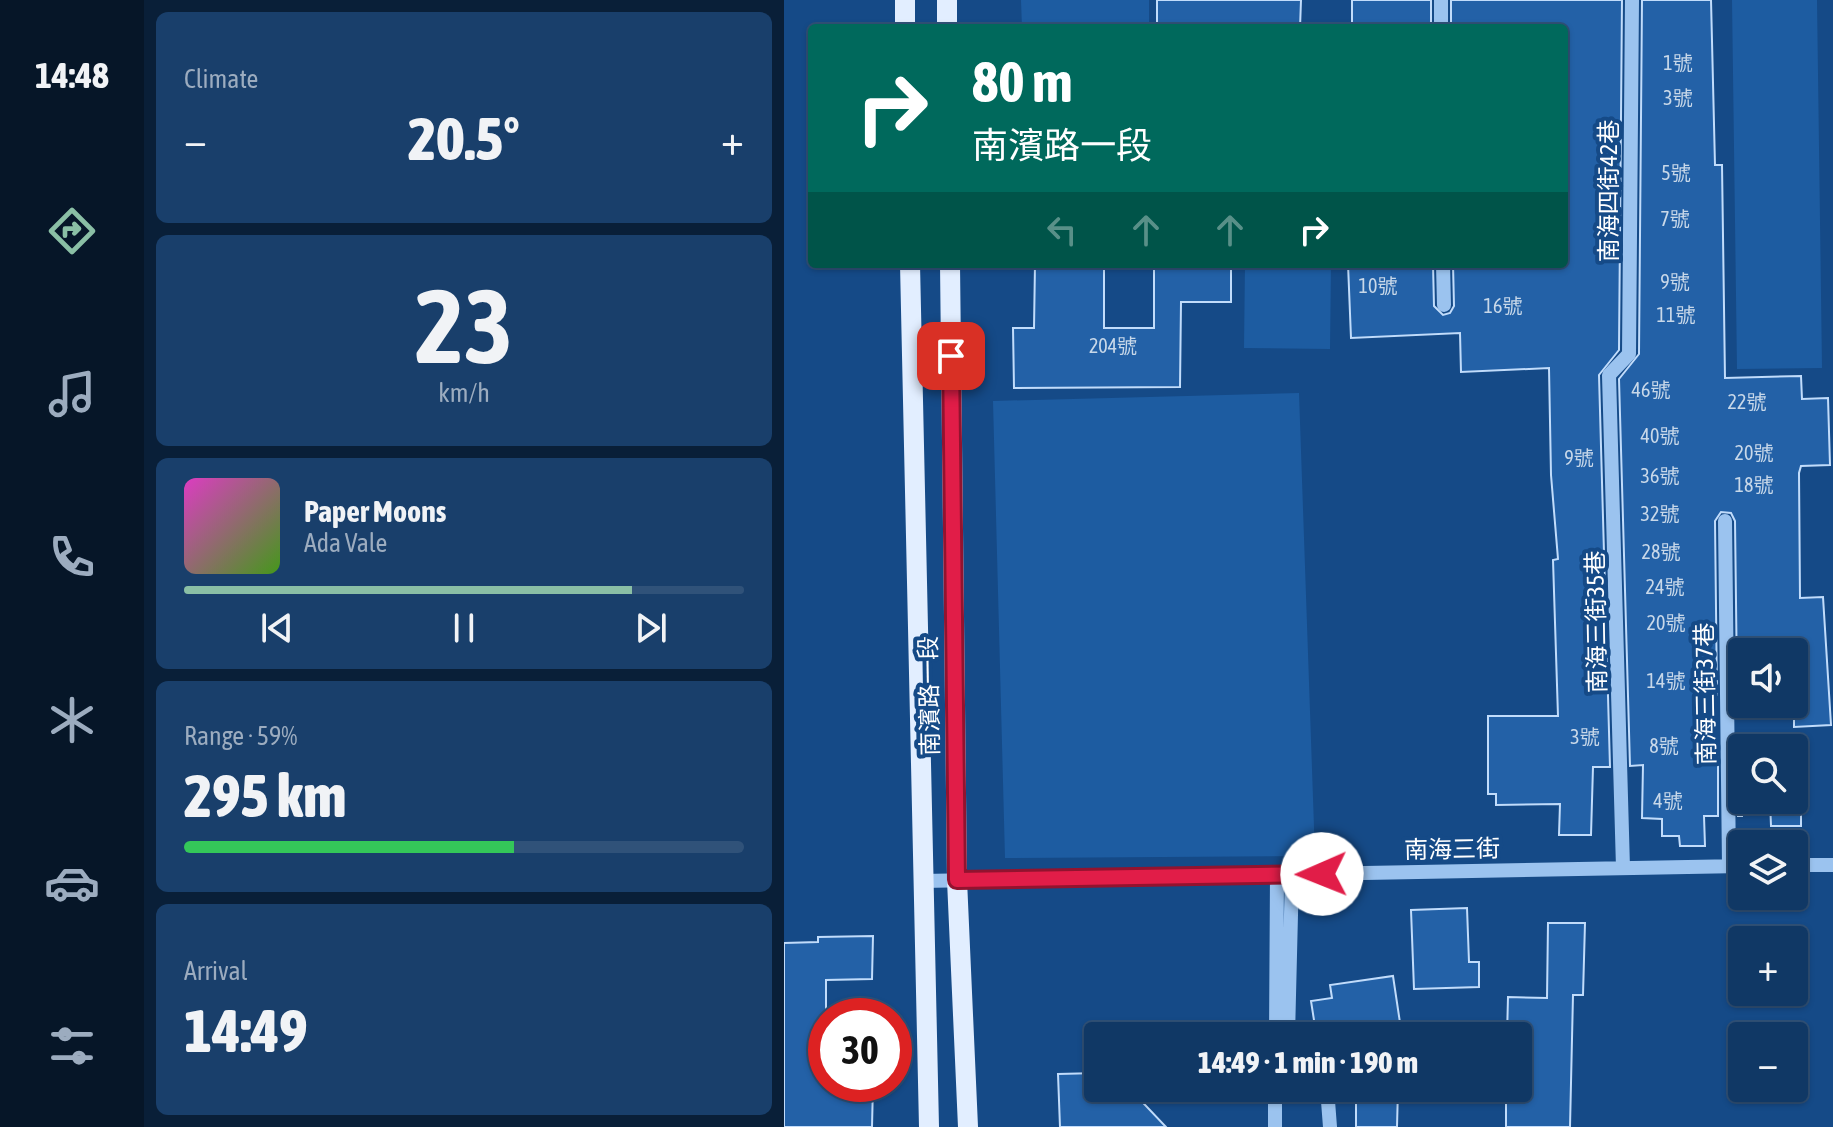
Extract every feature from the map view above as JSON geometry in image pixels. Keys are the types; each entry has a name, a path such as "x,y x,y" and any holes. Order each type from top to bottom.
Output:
{"main road":[{"path":"905,0 905,24"},
{"path":"947,0 947,24"},
{"name":"南濱路一段","path":"910,268 929,1127"},
{"name":"南濱路一段","path":"950,268 957,880 968,1127"}],"street":[{"path":"1441,0 1441,24"},
{"name":"南海四街42巷","path":"1609,375 1629,354 1632,0"},
{"path":"1443,268 1444,305"},
{"name":"南海三街35巷","path":"1609,375 1623,868"},
{"name":"南海三街37巷","path":"1725,521 1735,830"},
{"path":"1808,865 1833,865"},
{"name":"南海三街","path":"922,881 1728,866"},
{"path":"1277,1022 1284,875"},
{"path":"1284,875 1288,1022"},
{"path":"1275,1102 1275,1127"},
{"path":"1328,1102 1330,1127"}],"shaded area":[{"path":"1021,0 1149,0 1149,24 1022,24"},
{"path":"1732,0 1817,0 1822,368 1737,369"},
{"path":"1245,268 1331,268 1330,349 1244,348"},
{"path":"1299,393 1315,856 1005,858 993,401"}],"building":[{"path":"1157,0 1301,0 1300,24 1157,24"},
{"path":"1352,0 1431,0 1431,24 1352,24"},
{"path":"1451,0 1622,0 1619,350 1599,375 1610,767 1593,767 1591,835 1559,835 1560,804 1496,805 1496,794 1488,794 1488,716 1558,716 1553,560 1558,559 1551,475 1549,368 1461,372 1460,333 1351,338 1348,268 1433,268 1434,306 1443,315 1450,313 1454,306 1453,268 1568,268 1568,24 1451,24"},
{"path":"1642,0 1711,0 1715,165 1722,165 1725,378 1801,376 1802,399 1828,398 1830,465 1801,466 1799,473 1800,598 1823,597 1831,725 1794,727 1794,718 1808,718 1808,638 1736,638 1735,521 1731,513 1721,512 1715,521 1717,695 1709,696 1708,745 1718,745 1718,816 1704,816 1705,846 1680,846 1679,836 1662,836 1662,819 1642,818 1643,765 1630,766 1619,379 1639,354"},
{"path":"1035,268 1104,268 1104,328 1154,328 1154,268 1231,268 1231,302 1181,302 1180,387 1014,388 1013,328 1034,328"},
{"path":"1771,814 1801,814 1801,826 1771,826"},
{"path":"1467,908 1469,962 1479,962 1479,987 1414,989 1411,910"},
{"path":"1548,923 1585,923 1583,995 1573,995 1570,1127 1506,1127 1506,1102 1532,1102 1532,1022 1507,1022 1508,997 1547,998"},
{"path":"873,936 872,979 826,980 826,998 808,998 808,1102 873,1102 872,1127 784,1127 784,943 818,942 818,937"},
{"path":"1393,976 1400,1022 1314,1022 1311,1001 1332,998 1330,985"},
{"path":"1084,1073 1084,1102 1142,1102 1166,1127 1060,1127 1058,1074"},
{"path":"1356,1102 1398,1102 1397,1127 1356,1127"}],"route":[{"path":"951,356 957,880 1322,874"}]}
